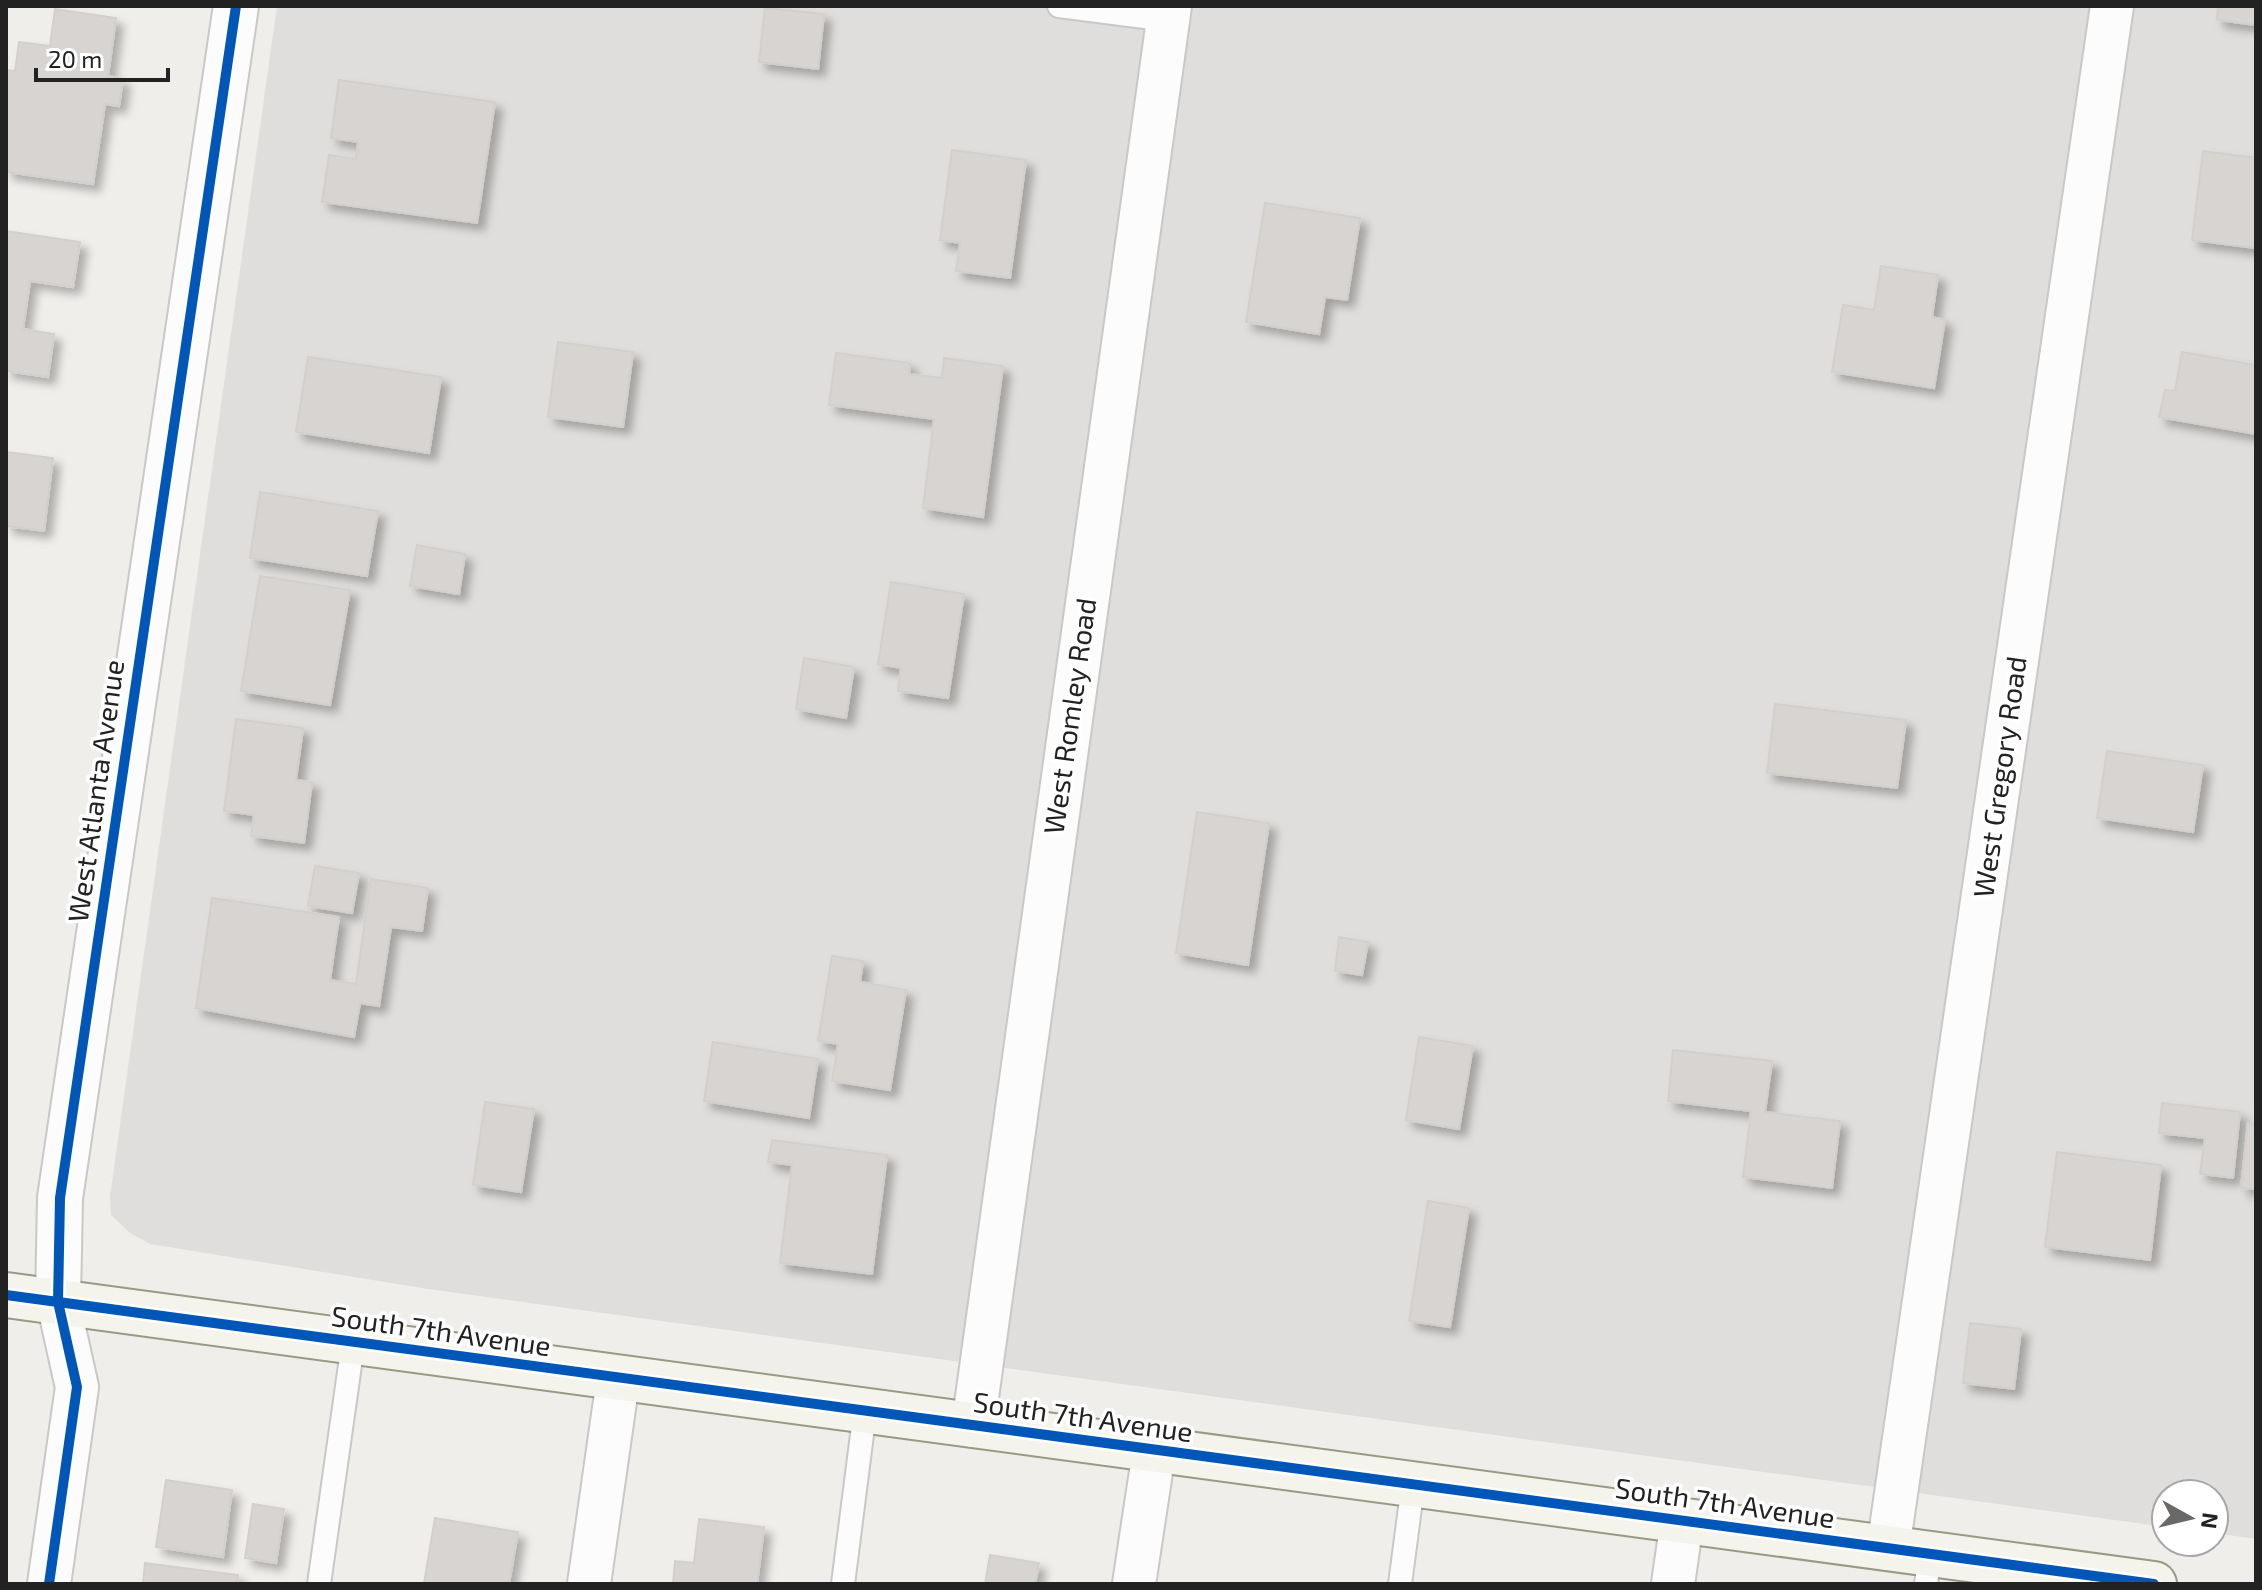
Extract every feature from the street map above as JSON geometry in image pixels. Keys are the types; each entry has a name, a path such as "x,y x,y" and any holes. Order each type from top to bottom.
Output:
{"main road":[{"name":"South 7th Avenue","path":"6,1295 618,1380 1682,1521 1914,1562 2154,1584"}],"street":[{"name":"West Atlanta Avenue","path":"49,1584 77,1387 58,1302 60,1198 236,6"},
{"name":"West Gregory Road","path":"1914,1562 2112,6"},
{"name":"West Romley Road","path":"973,1426 1169,13"},
{"path":"589,1584 618,1380"},
{"path":"1134,1584 1154,1452"},
{"path":"1673,1584 1682,1521"}],"lane":[{"path":"1059,6 1169,13"},
{"path":"319,1584 353,1344"},
{"path":"843,1584 865,1411"},
{"path":"1400,1584 1413,1485"}],"shaded area":[{"path":"277,6 2256,6 2256,1539 2230,1535 2230,1478 2150,1478 2150,1525 428,1289 150,1244 130,1233 111,1215 110,1196"}],"building":[{"path":"2218,6 2256,6 2256,25 2217,20"},
{"path":"765,8 824,14 818,69 759,62"},
{"path":"55,9 116,18 108,76 123,79 119,106 105,104 93,184 6,172 6,70 15,71 19,42 50,46"},
{"path":"339,80 495,102 477,223 322,202 329,155 356,159 358,142 331,138"},
{"path":"952,150 1026,160 1010,278 956,271 960,243 940,240"},
{"path":"2203,151 2256,158 2256,248 2192,240"},
{"path":"1265,203 1360,218 1347,300 1325,297 1319,334 1246,322"},
{"path":"6,231 80,242 73,287 30,281 23,329 54,334 48,377 6,371"},
{"path":"1881,266 1938,275 1932,317 1945,320 1934,388 1832,372 1843,305 1874,310"},
{"path":"558,342 633,352 623,427 548,417"},
{"path":"2182,352 2256,365 2256,434 2159,417 2165,390 2175,391"},
{"path":"836,353 910,363 909,374 942,378 944,358 1003,366 983,517 923,508 934,419 829,405"},
{"path":"308,357 441,377 429,453 296,432"},
{"path":"6,452 53,458 44,531 6,526"},
{"path":"260,492 378,511 367,576 250,558"},
{"path":"417,545 465,554 459,594 410,586"},
{"path":"260,576 350,590 330,705 241,691"},
{"path":"891,582 964,594 948,698 898,691 901,668 878,664"},
{"path":"804,658 854,667 846,718 796,709"},
{"path":"1775,704 1906,720 1897,788 1767,773"},
{"path":"236,719 303,728 296,780 312,782 304,843 251,836 254,815 224,811"},
{"path":"2107,751 2203,765 2193,832 2097,818"},
{"path":"1197,812 1269,823 1248,965 1176,953"},
{"path":"315,866 359,873 352,913 308,906"},
{"path":"371,879 428,888 422,931 391,927 379,1006 360,1003 354,1037 196,1008 212,898 339,917 330,980 356,984"},
{"path":"1339,937 1368,942 1362,975 1335,971"},
{"path":"832,956 863,961 860,982 906,990 890,1090 832,1081 838,1044 818,1041"},
{"path":"1419,1037 1473,1046 1459,1129 1406,1120"},
{"path":"713,1042 818,1059 809,1118 704,1101"},
{"path":"1673,1050 1772,1061 1765,1112 1840,1121 1832,1188 1743,1177 1751,1111 1668,1101"},
{"path":"485,1102 534,1109 521,1192 473,1185"},
{"path":"2162,1103 2240,1112 2233,1178 2200,1174 2205,1138 2159,1133"},
{"path":"2248,1123 2256,1124 2256,1189 2241,1188"},
{"path":"772,1140 887,1155 872,1274 780,1263 792,1165 768,1162"},
{"path":"2057,1152 2161,1165 2150,1260 2045,1247"},
{"path":"1428,1201 1469,1208 1450,1327 1409,1321"},
{"path":"1970,1323 2021,1329 2014,1389 1963,1383"},
{"path":"166,1480 232,1490 223,1557 156,1547"},
{"path":"253,1504 284,1509 276,1563 245,1558"},
{"path":"435,1518 518,1532 509,1584 424,1583"},
{"path":"699,1519 764,1527 757,1584 673,1584 675,1561 694,1563"},
{"path":"990,1555 1039,1563 1035,1584 985,1584"},
{"path":"145,1563 238,1575 237,1584 143,1584"}],"cycle path":[{"path":"49,1584 77,1387 58,1302 60,1198 236,6"},
{"path":"6,1295 2154,1584"}]}
